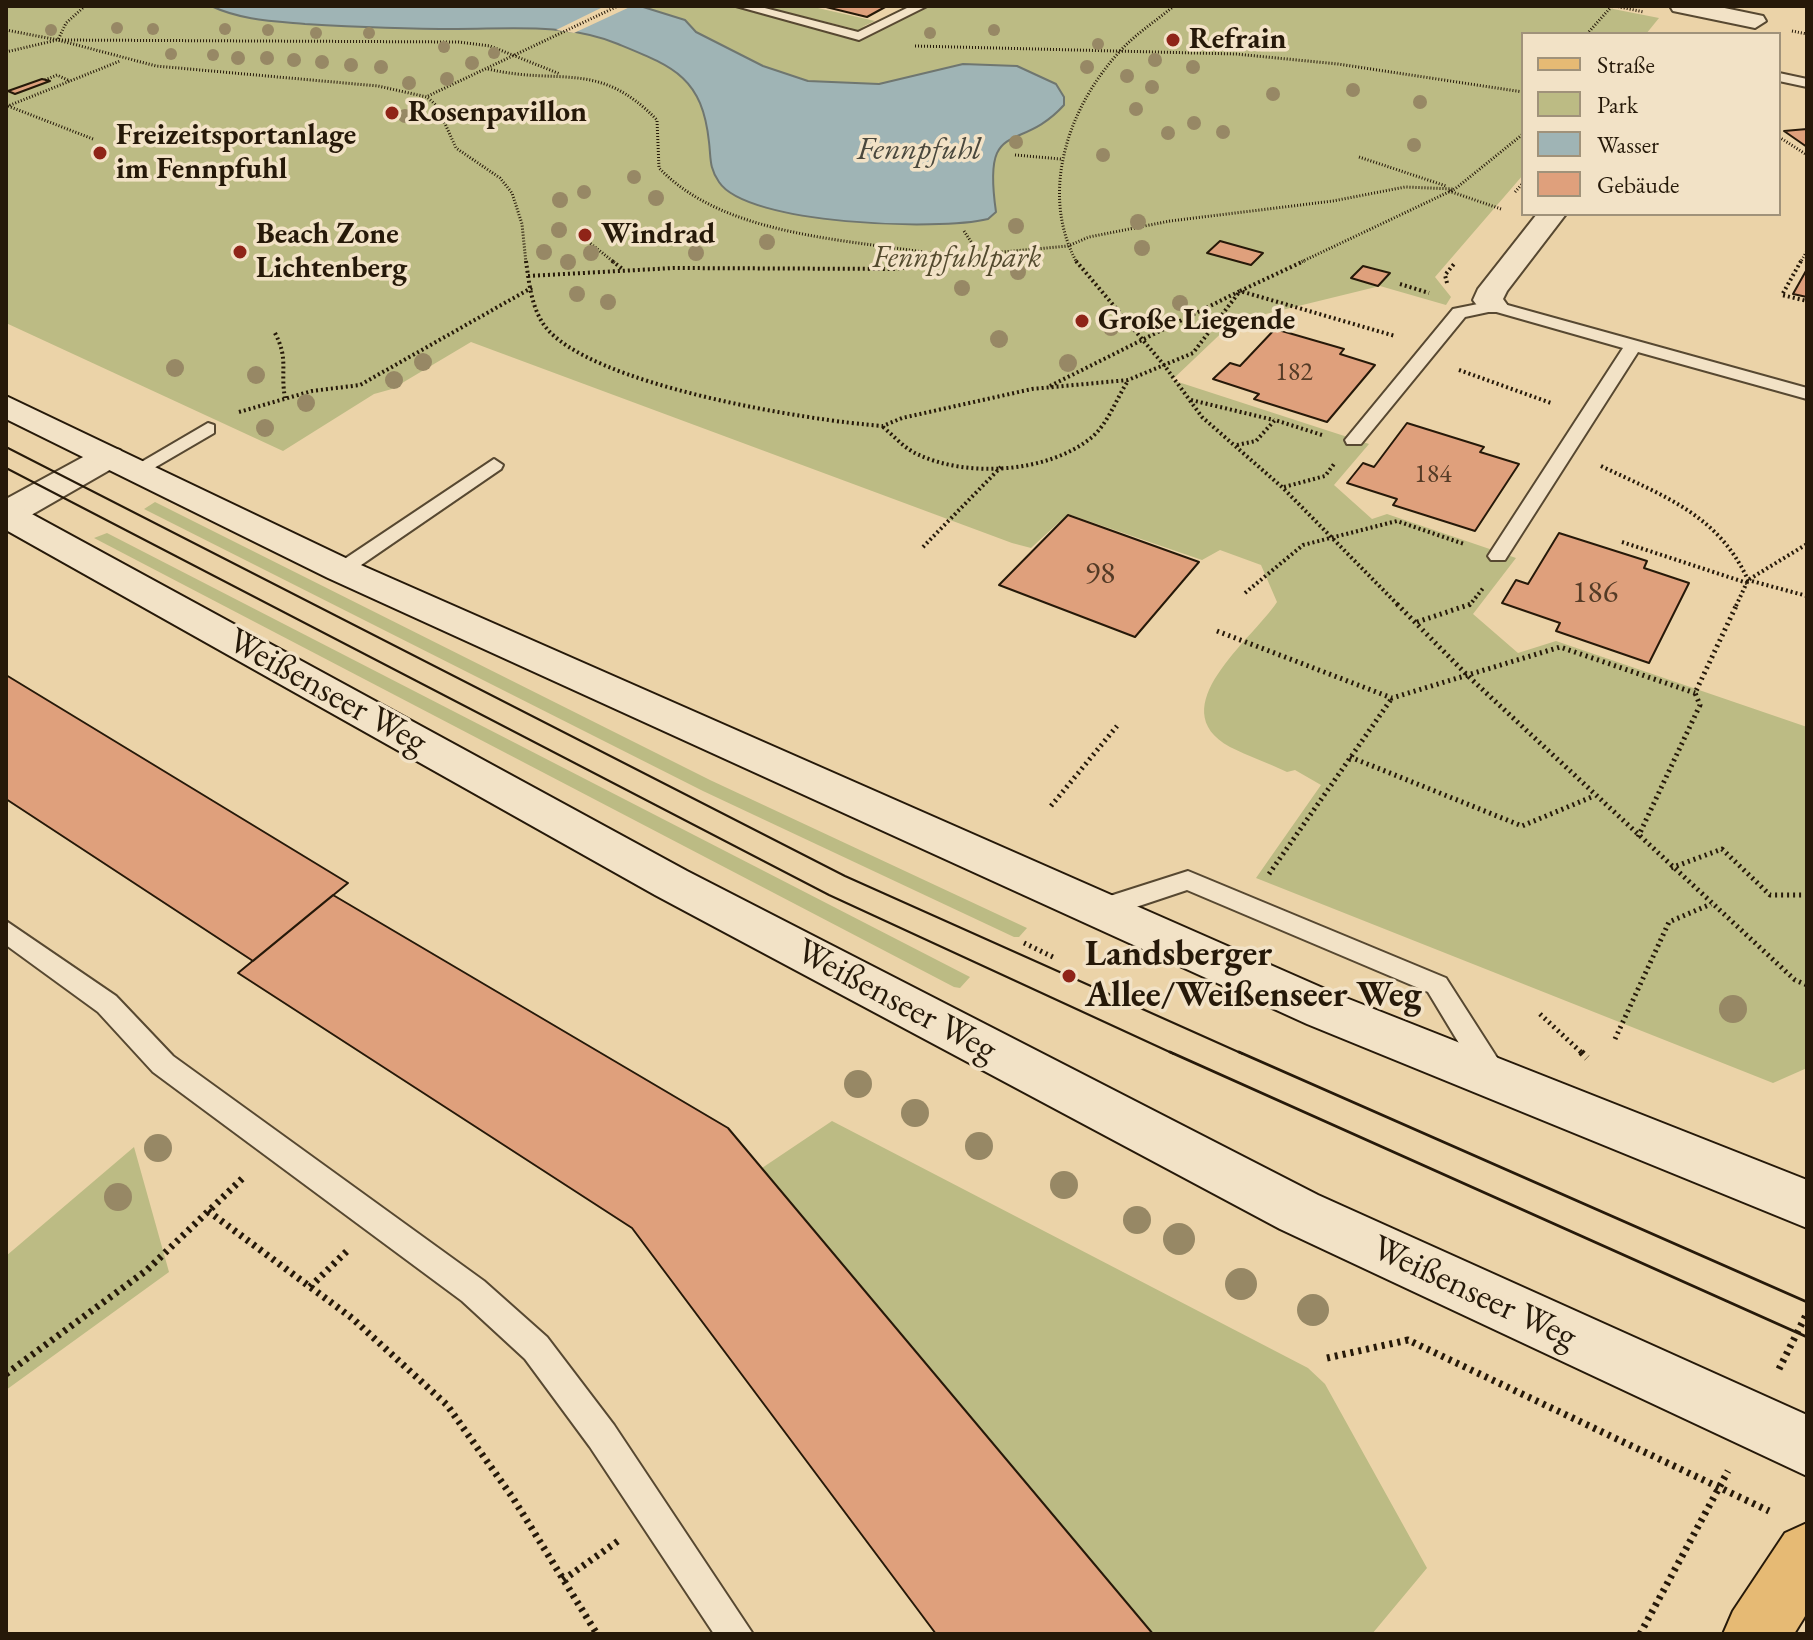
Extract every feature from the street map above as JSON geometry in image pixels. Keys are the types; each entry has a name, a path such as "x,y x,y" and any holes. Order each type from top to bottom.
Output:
{"main road":[{"path":"1682,6 1757,20"},
{"path":"1493,306 1488,300 1493,289 1550,216"},
{"path":"6,406 341,570 1324,1010 1807,1204"},
{"path":"6,514 121,464"},
{"name":"Weißenseer Weg","path":"6,514 671,883 1299,1212 1807,1446"},
{"path":"1756,1634 1792,1535"}],"lane":[{"path":"742,6 859,36 921,6"},
{"path":"1781,77 1807,83"},
{"path":"1352,442 1459,313 1493,306 1807,394"},
{"path":"1498,556 1633,346"},
{"path":"121,464 208,429"},
{"path":"341,570 494,465"},
{"path":"1100,909 1188,880 1437,985 1495,1078"},
{"path":"6,931 107,1004 163,1064 473,1291 536,1348 655,1513 735,1634"}],"path":[{"path":"58,40 66,23 85,6"},
{"path":"427,97 618,6"},
{"path":"1174,6 1122,49 1085,97 1061,159 1057,188 1068,246 1082,271 1164,365 1202,417 1333,536 1468,676 1594,796 1795,980 1807,985"},
{"path":"1589,32 1612,6"},
{"path":"6,32 58,40 121,61 356,85 427,97 437,106 445,132 458,151 491,170 512,192 521,211 528,276 538,313 551,333 621,369 757,410 883,426 902,418 1045,388 1128,380 1193,353 1240,291"},
{"path":"859,36 930,48 1039,52 1122,49 1297,59 1521,92"},
{"path":"6,52 58,40 459,42 516,55 560,74"},
{"path":"7,106 121,61"},
{"path":"488,69 512,75 560,74 604,82 624,90 657,120 657,164 676,188 692,197 765,225 948,257 1068,246 1089,237 1170,221 1333,201 1405,187 1455,189"},
{"path":"45,80 57,75 71,81"},
{"path":"7,106 93,139"},
{"path":"1045,388 1455,189 1521,136"},
{"path":"1781,138 1807,155"},
{"path":"1015,155 1061,159"},
{"path":"1359,157 1455,189"},
{"path":"1449,191 1501,209"},
{"path":"964,231 980,256"},
{"path":"581,236 625,270"},
{"path":"1807,251 1782,295 1807,301"},
{"path":"528,276 625,270 870,271 925,265 948,257"},
{"path":"208,429 248,408 360,385 533,287"},
{"path":"1240,291 1430,346 1463,373 1548,401 1608,472 1676,502 1709,523 1736,553 1747,581"},
{"path":"275,333 286,354 281,377 285,398"},
{"path":"883,426 917,454 944,465 963,469 1001,467 1071,451 1091,438 1128,380"},
{"path":"1189,400 1352,442 1325,476 1283,488"},
{"path":"1236,446 1256,441 1275,420"},
{"path":"923,547 1001,467"},
{"path":"1245,593 1303,545 1397,521 1498,556 1483,589 1468,607 1417,622"},
{"path":"1622,542 1747,581 1807,596"},
{"path":"1638,837 1700,705 1695,693 1747,581 1807,544"},
{"path":"1217,631 1392,698 1560,647 1695,693"},
{"path":"1265,880 1392,698"},
{"path":"1051,806 1117,726"},
{"path":"1350,757 1522,826 1594,796"},
{"path":"1671,868 1722,849 1770,895 1807,895"},
{"path":"1615,1039 1669,922 1711,904"},
{"path":"1024,943 1055,958"},
{"path":"1540,1014 1577,1051 1598,1066"},
{"path":"6,1374 147,1270 277,1146"},
{"path":"208,1211 352,1318 447,1405 513,1498 597,1634"},
{"path":"1327,1358 1408,1340 1792,1535"},
{"path":"563,1580 655,1513"},
{"path":"1640,1634 1685,1555"}],"green space":[{"name":"Fennpfuhlpark","path":"6,6 755,6 846,29 851,28 761,6 809,6 875,21 862,27 883,22 911,6 1598,6 1659,18 1648,32 1521,32 1521,177 1435,277 1451,297 1446,305 1380,286 1233,322 1172,380 1369,444 1334,485 1372,519 1387,514 1516,558 1473,614 1518,653 1556,641 1807,727 1807,1068 1773,1083 1256,878 1321,785 1295,770 1287,772 1230,747 1211,731 1204,713 1208,694 1218,674 1277,602 1261,565 1220,550 1202,560 1068,514 1031,548 1012,543 471,342 392,389 374,394 283,451 6,323"},
{"path":"155,502 710,780 1027,928 1019,937 1014,937 703,791 144,509"},
{"path":"107,533 970,977 960,988 954,987 94,538"},
{"path":"832,1121 1308,1368 1325,1384 1427,1568 1372,1634 1153,1634 762,1168"},
{"path":"134,1147 169,1272 6,1390 6,1256"}],"water":[{"name":"Fennpfuhl","path":"211,6 640,6 685,20 696,32 763,66 808,81 879,84 963,64 1017,66 1056,84 1064,97 1064,105 1048,120 999,149 994,161 993,182 996,212 988,219 930,224 846,221 766,208 737,196 719,182 714,172 705,120 692,88 670,68 599,37 539,29 419,29 305,24 245,17"}],"pier":[{"path":"605,6 632,6 574,33 556,30"}],"building":[{"path":"822,6 887,6 867,17"},
{"path":"42,79 50,81 15,94 8,91"},
{"path":"1807,129 1807,147 1784,131"},
{"path":"1220,241 1263,253 1251,265 1207,253"},
{"path":"1363,266 1390,273 1378,286 1351,278"},
{"path":"1807,269 1807,297 1793,294"},
{"path":"1275,329 1344,349 1340,354 1375,365 1327,422 1254,399 1259,394 1213,379 1230,363 1240,366"},
{"path":"1407,423 1484,447 1480,452 1519,464 1475,531 1393,505 1397,499 1347,483 1363,463 1374,467"},
{"path":"1068,515 1199,562 1135,637 999,585"},
{"path":"1559,533 1647,561 1644,568 1689,583 1649,663 1556,631 1560,623 1502,603 1516,580 1528,584"},
{"path":"6,675 348,883 253,961 6,799"},
{"path":"333,895 728,1128 1153,1634 936,1634 632,1228 238,973"}],"tram line":[{"path":"6,447 845,876 1243,1054"},
{"path":"6,468 829,895 1174,1054"},
{"path":"1170,1052 1807,1337"},
{"path":"1239,1052 1807,1302"}],"place":[{"name":"Refrain","path":"1173,40"},
{"name":"Rosenpavillon","path":"392,113"},
{"name":"Freizeitsportanlage im Fennpfuhl","path":"100,153"},
{"name":"Windrad","path":"585,235"},
{"name":"Beach Zone Lichtenberg","path":"240,252"},
{"name":"Große Liegende","path":"1082,321"},
{"name":"Landsberger Allee/Weißenseer Weg","path":"1069,976"}]}
